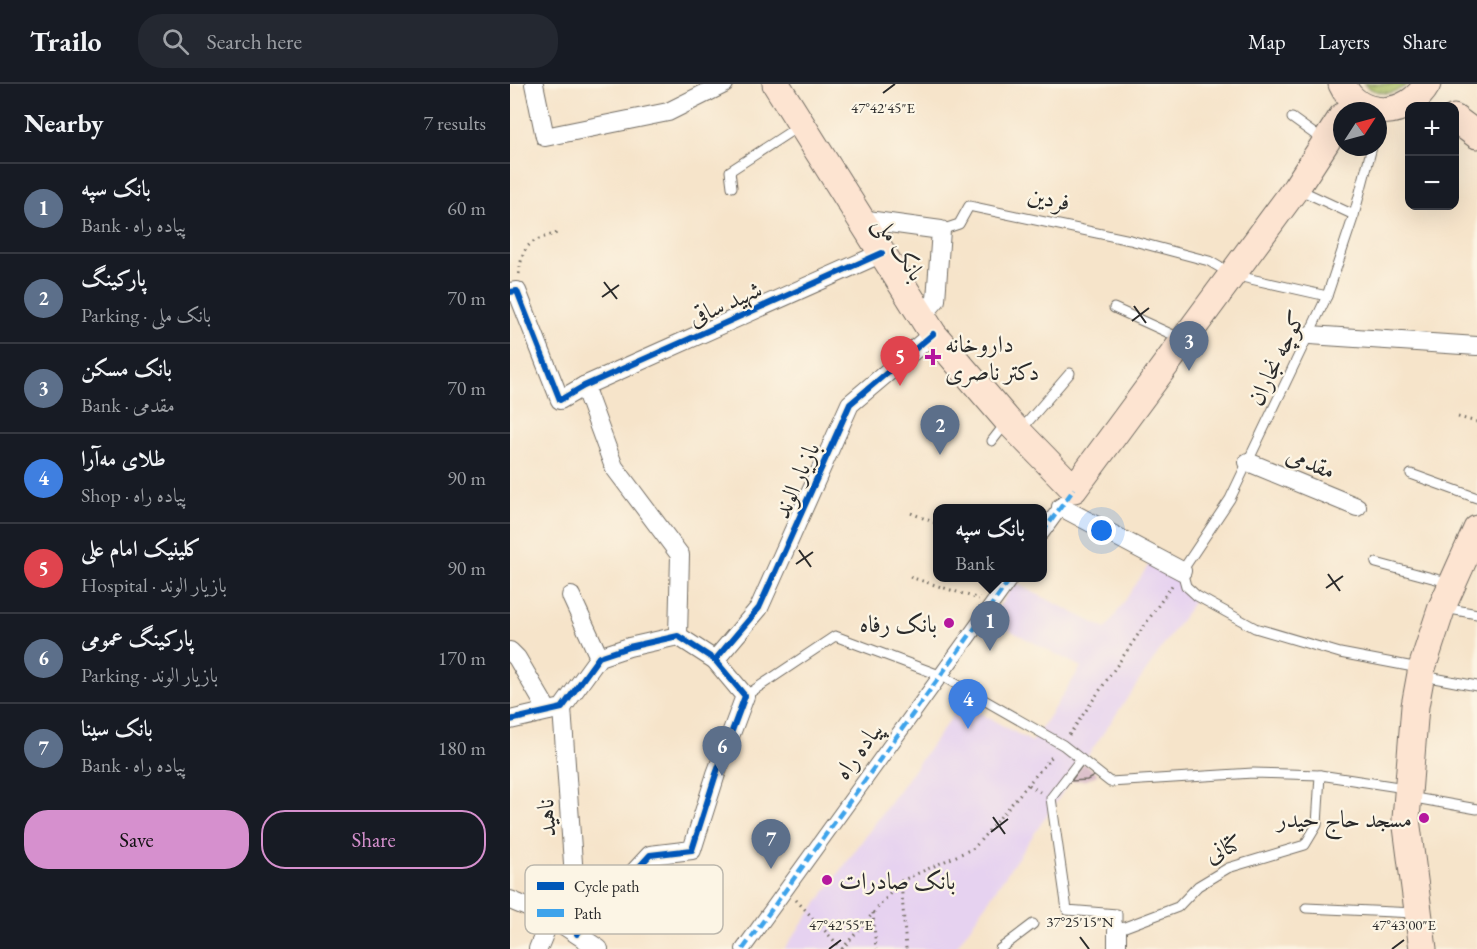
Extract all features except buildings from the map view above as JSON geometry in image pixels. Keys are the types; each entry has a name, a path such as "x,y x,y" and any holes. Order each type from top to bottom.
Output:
{"main road":[{"name":"بانک ملی","path":"776,84 928,325 1006,431 1068,498"},
{"path":"1387,113 1430,95"},
{"path":"1459,121 1477,135"},
{"path":"1068,498 1296,188 1333,128"},
{"path":"1423,949 1406,819 1414,706 1421,672 1448,595 1477,530"}],"street":[{"path":"534,84 544,137 668,112 724,84"},
{"path":"860,219 941,230"},
{"name":"بازیار الوند","path":"715,660 759,608 850,404 928,325 936,300 941,230"},
{"name":"شهید ساقی","path":"514,292 560,400 584,386 882,253"},
{"path":"1310,335 1477,346"},
{"path":"584,386 614,467 680,555 678,636"},
{"name":"مقدمی","path":"1248,462 1357,507"},
{"path":"1047,526 1068,498 1182,571"},
{"name":"پیاده راه","path":"743,949 1008,582"},
{"path":"571,596 599,657"},
{"path":"510,720 555,710 599,657 629,647 678,636 715,660 746,696 692,850 650,855 641,865"},
{"path":"510,651 555,710"},
{"name":"ناهید","path":"555,710 573,865"},
{"path":"510,900 525,906"},
{"path":"1117,930 1117,949"},
{"name":"ناهید","path":"538,949 544,934"},
{"path":"577,934 599,949"}],"lane":[{"path":"1292,118 1326,142"},
{"path":"732,187 730,171 801,124"},
{"name":"کوچه نجاران","path":"1182,571 1230,499 1310,335 1327,296 1354,215 1370,156"},
{"path":"1296,188 1354,215"},
{"name":"فردین","path":"941,230 959,224 969,206 1130,240 1209,261 1233,275"},
{"path":"1233,275 1327,296"},
{"path":"1114,309 1184,340"},
{"path":"1006,431 1070,373"},
{"path":"1411,474 1477,498"},
{"path":"1376,563 1448,595 1477,614"},
{"path":"1182,571 1186,586 1197,596 1255,628 1340,653 1477,686"},
{"path":"746,696 835,636 940,675 1062,745 1110,782 1253,773 1320,775 1477,808"},
{"path":"1081,759 1051,798 1067,910 1117,914 1117,930"},
{"name":"کتانی","path":"1117,930 1178,907 1198,886 1228,868 1305,845 1317,825 1320,775"},
{"path":"1306,908 1418,913"},
{"path":"1000,949 1033,924"}],"path":[{"path":"514,292 521,255 534,240 561,232"},
{"path":"1458,417 1477,422"},
{"path":"912,513 933,522"},
{"path":"786,889 844,948 900,880 974,848 1062,745 1182,571"},
{"path":"910,577 992,604"},
{"path":"900,880 906,949"},
{"path":"873,913 876,949"}],"shaded area":[{"path":"1152,560 1175,571 1194,601 955,949 784,949 962,703 1032,742 1081,667 990,620 1015,583 1106,629"}],"green space":[{"path":"1364,84 1408,84 1397,91 1386,93 1375,91"}],"marked path":[{"path":"1047,526 1074,489"},
{"path":"743,949 1008,582"}],"cycle path":[{"path":"510,292 517,291 560,400 584,386 882,253"},
{"path":"715,660 759,608 850,404 933,334"},
{"path":"510,720 562,708 599,657 629,647 678,636 715,660 745,696 716,774 692,850 650,855 641,865"}],"place":[{"name":"داروخانه دکتر ناصری","path":"933,357"},
{"name":"بانک مسکن","path":"1189,371"},
{"name":"کلینیک امام علی","path":"900,386"},
{"name":"پارکینگ","path":"940,455"},
{"name":"بانک رفاه","path":"949,623"},
{"name":"بانک سپه","path":"990,651"},
{"name":"طلای مه‌آرا","path":"968,729"},
{"name":"پارکینگ عمومی","path":"722,776"},
{"name":"مسجد حاج حیدر","path":"1424,818"},
{"name":"بانک سینا","path":"771,869"},
{"name":"بانک صادرات","path":"827,880"}]}
